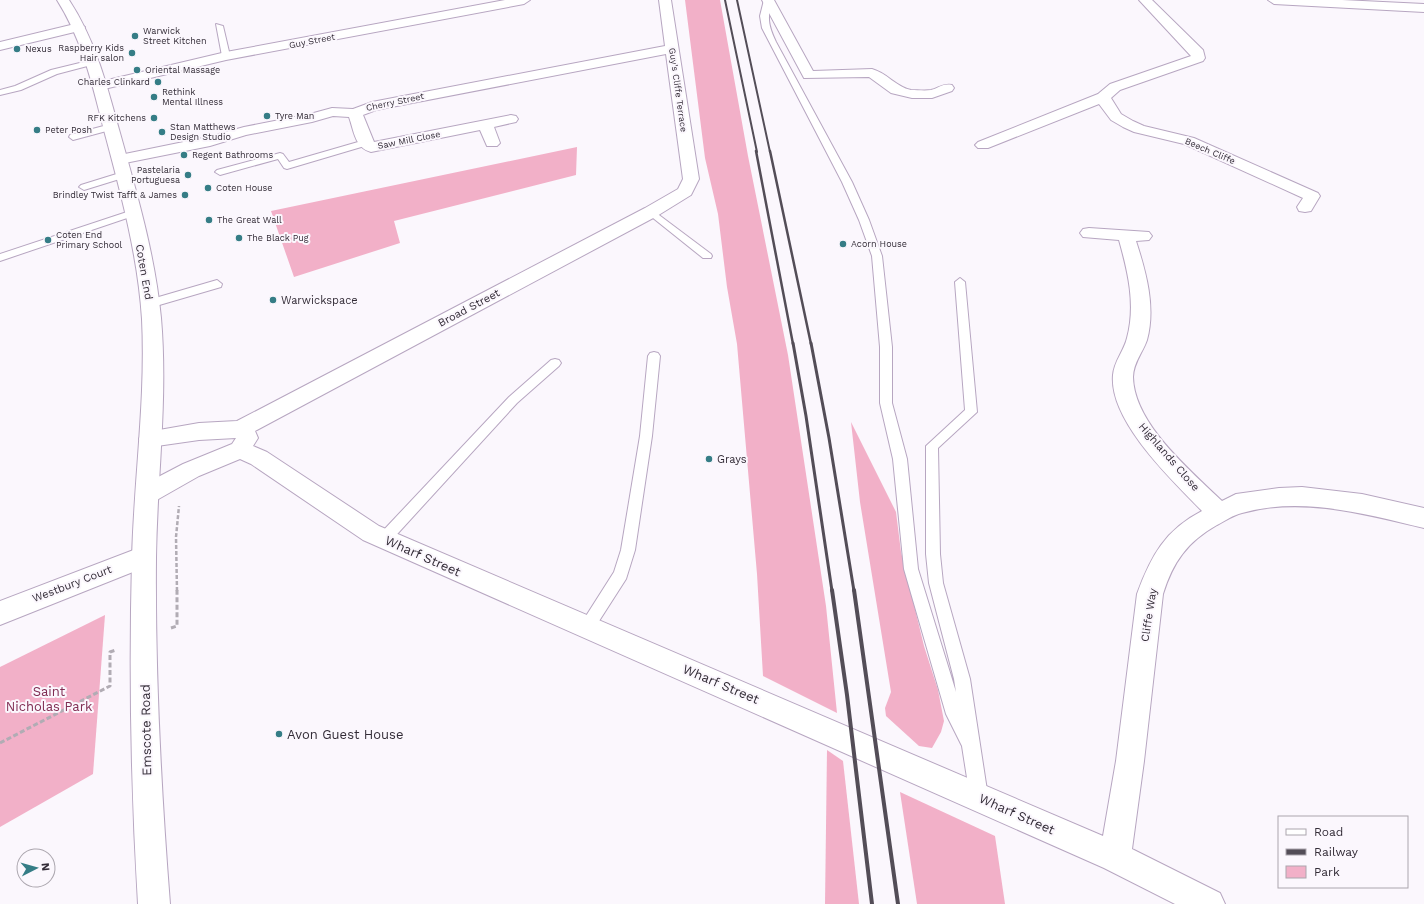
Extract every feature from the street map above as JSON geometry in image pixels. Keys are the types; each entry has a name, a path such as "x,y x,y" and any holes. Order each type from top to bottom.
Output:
{"street":[{"name":"Coten End","path":"63,0 79,27 100,86 120,158 133,213 149,304 152,360 150,439 144,557"},
{"name":"Guy Street","path":"100,86 230,56 507,2 524,0"},
{"name":"Guy's Cliffe Terrace","path":"665,0 691,179"},
{"path":"768,0 809,76 872,73 896,90 912,94 932,94 947,88"},
{"path":"983,146 1103,96 1115,87 1198,58 1198,53 1172,29 1145,0"},
{"path":"1274,0 1424,8"},
{"path":"0,46 79,27"},
{"name":"Cherry Street","path":"120,158 210,142 244,130 312,118 332,112 355,113 372,106 672,49"},
{"name":"Beech Cliffe","path":"1103,96 1107,106 1116,117 1128,124 1139,129 1189,141 1312,196 1305,207"},
{"name":"Saw Mill Close","path":"355,113 364,143 371,147 511,119"},
{"path":"486,124 492,143"},
{"name":"Broad Street","path":"147,494 191,470 240,439 651,212 685,192 691,179"},
{"name":"Highlands Close","path":"1089,233 1134,236 1142,301 1136,342 1129,355 1123,376 1124,390 1136,420 1147,435 1218,512"},
{"name":"Broad Street","path":"150,439 224,429 240,439"},
{"name":"Wharf Street","path":"240,439 259,458 371,533 1115,857 1209,904"},
{"name":"Cliffe Way","path":"1115,857 1130,761 1150,594 1158,570 1169,552 1195,526 1218,512 1236,504 1254,500 1302,496 1362,504 1424,518"},
{"name":"Westbury Court","path":"0,613 144,557"},
{"name":"Emscote Road","path":"144,557 144,639 148,805 154,904"}],"lane":[{"path":"768,0 764,16 766,28 772,42 847,182 864,220 877,256 886,347 886,404 900,459 911,569 954,714 970,744"},
{"path":"219,26 230,56"},
{"path":"0,93 18,88 54,72 92,62"},
{"path":"73,137 111,127"},
{"path":"220,172 280,156 287,166 364,143"},
{"path":"84,187 123,175"},
{"path":"651,212 707,256"},
{"path":"0,258 133,213"},
{"path":"960,282 971,412 932,446 933,554 936,583 962,678 970,744 979,797"},
{"path":"149,304 217,284"},
{"path":"587,626 621,574 628,550 646,436 654,356"},
{"path":"384,538 513,400 555,363"}],"path":[{"path":"166,630 177,626 176,538 177,510 180,503"},
{"path":"0,743 110,686 110,652"}],"green space":[{"path":"685,0 720,0 748,156 788,355 826,606 837,713 763,676 757,574 737,344 727,287 718,214 705,158"},
{"path":"577,147 576,175 394,221 400,243 294,277 271,211"},
{"path":"851,422 896,512 901,552 924,646 938,690 944,721 941,732 932,748 919,746 886,716 885,708 891,692 860,502"},
{"name":"Saint Nicholas Park","path":"105,615 93,774 0,827 0,667"},
{"path":"827,750 843,761 859,904 825,904"},
{"path":"900,792 995,836 1005,904 917,904"}],"railway":[{"path":"725,0 757,152"},
{"path":"737,0 770,152"},
{"path":"756,151 793,344"},
{"path":"770,151 811,344"},
{"path":"793,343 806,416 832,591"},
{"path":"811,343 829,438 854,591"},
{"path":"832,590 847,695 872,904"},
{"path":"854,590 898,904"}],"place":[{"name":"Warwick Street Kitchen","path":"135,36"},
{"name":"Nexus","path":"17,49"},
{"name":"Raspberry Kids Hair salon","path":"132,53"},
{"name":"Oriental Massage","path":"137,70"},
{"name":"Charles Clinkard","path":"158,82"},
{"name":"Rethink Mental Illness","path":"154,97"},
{"name":"Tyre Man","path":"267,116"},
{"name":"RFK Kitchens","path":"154,118"},
{"name":"Peter Posh","path":"37,130"},
{"name":"Stan Matthews Design Studio","path":"162,132"},
{"name":"Regent Bathrooms","path":"184,155"},
{"name":"Pastelaria Portuguesa","path":"188,175"},
{"name":"Coten House","path":"208,188"},
{"name":"Brindley Twist Tafft & James","path":"185,195"},
{"name":"The Great Wall","path":"209,220"},
{"name":"The Black Pug","path":"239,238"},
{"name":"Coten End Primary School","path":"48,240"},
{"name":"Acorn House","path":"843,244"},
{"name":"Warwickspace","path":"273,300"},
{"name":"Grays","path":"709,459"},
{"name":"Avon Guest House","path":"279,734"}]}
